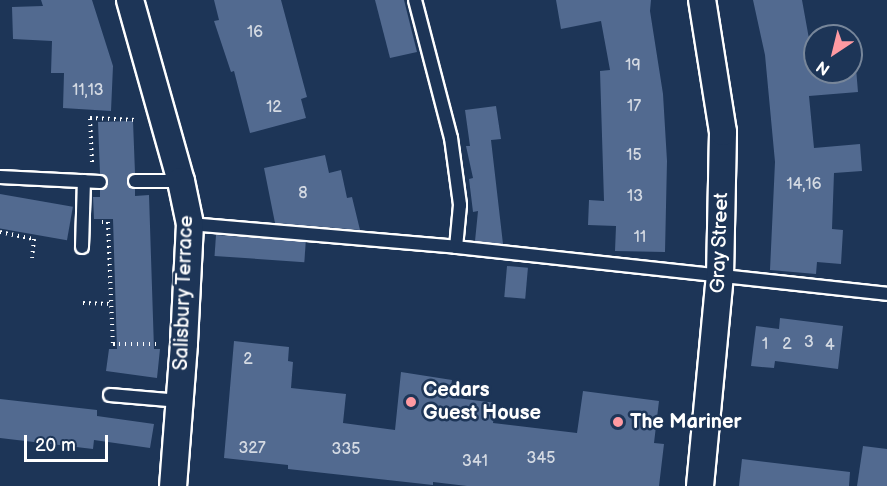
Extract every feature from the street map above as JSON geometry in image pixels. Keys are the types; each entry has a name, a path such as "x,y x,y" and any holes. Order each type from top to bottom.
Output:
{"street":[{"name":"Salisbury Terrace","path":"130,0 165,121 190,224 173,486"},
{"name":"Gray Street","path":"700,486 720,276 723,132 702,0"}],"lane":[{"path":"415,0 451,138 460,206 456,247"},
{"path":"0,177 92,182 82,247"},
{"path":"135,181 181,181"},
{"path":"190,224 456,247 887,294"},
{"path":"110,395 180,401"}],"path":[{"path":"165,121 90,118 91,222 108,222 113,344 184,344"},
{"path":"0,232 34,239 32,258"},
{"path":"83,303 112,304"}],"building":[{"path":"41,0 92,0 113,66 111,111 63,108 64,73 51,73 52,41 13,39 12,7 43,6"},
{"path":"214,0 281,0 307,97 301,99 306,118 250,133 234,71 231,72 214,21 219,20"},
{"path":"375,0 404,0 417,52 390,58"},
{"path":"556,0 651,0 650,11 663,94 667,161 665,252 615,251 616,226 588,225 589,200 604,201 600,71 610,70 601,21 561,29"},
{"path":"753,0 802,0 806,24 803,24 803,84 857,84 858,92 809,96 814,148 860,144 862,171 834,173 832,229 843,230 841,264 817,262 816,274 770,270 775,162 765,55"},
{"path":"496,106 501,139 491,140 503,244 475,241 478,211 473,212 469,179 473,178 466,146 470,146 465,110"},
{"path":"133,121 135,173 128,176 127,182 130,188 135,189 135,196 149,195 154,349 160,349 157,378 106,371 109,349 117,349 113,219 94,219 93,197 100,197 100,190 107,187 108,182 105,175 100,174 98,122"},
{"path":"325,155 329,173 341,170 347,198 352,197 360,230 275,223 264,168"},
{"path":"0,194 73,207 67,240 0,229"},
{"path":"216,235 306,241 304,262 215,256"},
{"path":"507,266 528,268 525,299 504,297"},
{"path":"780,318 843,326 838,369 775,361 774,368 751,366 756,326 779,329"},
{"path":"234,341 289,347 288,361 293,362 291,388 346,394 343,423 395,430 401,372 452,380 449,397 496,403 493,423 577,433 583,391 659,401 654,443 664,444 659,486 467,486 433,482 433,485 288,469 288,465 224,458"},
{"path":"0,399 97,410 97,416 154,424 150,448 94,440 93,449 0,438"},
{"path":"863,446 887,449 887,486 857,486"},
{"path":"742,459 850,472 849,486 739,486"}],"place":[{"name":"Cedars Guest House","path":"411,402"},
{"name":"The Mariner","path":"618,422"}]}
